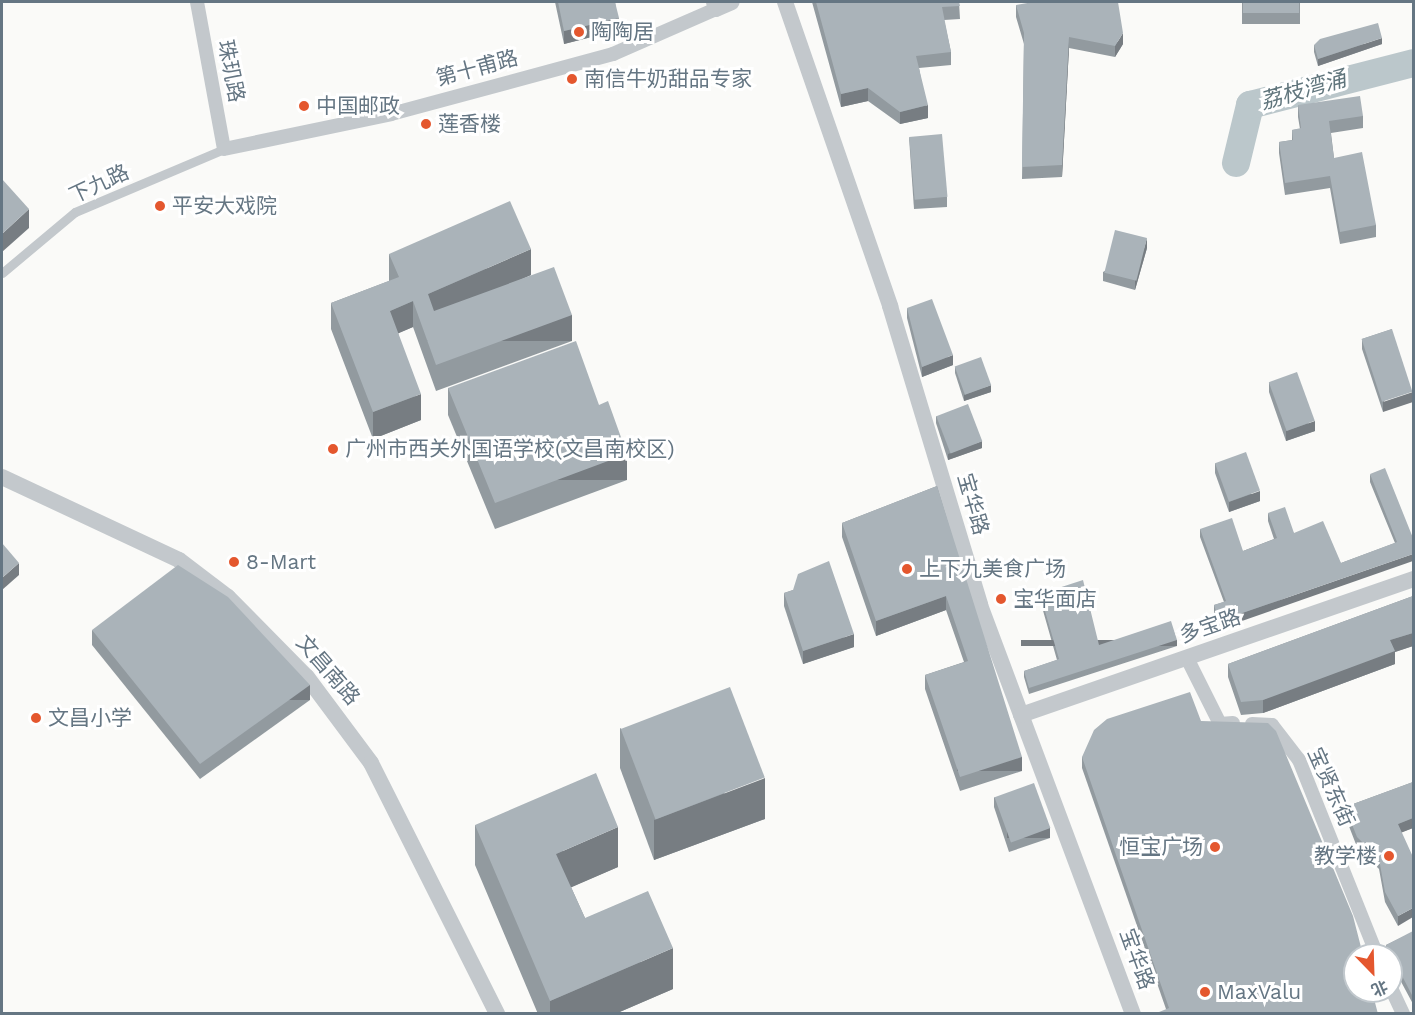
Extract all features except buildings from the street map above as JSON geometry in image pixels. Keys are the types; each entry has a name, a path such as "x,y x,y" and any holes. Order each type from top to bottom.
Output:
{"street":[{"name":"珠玑路","path":"197,2 224,149"},
{"name":"第十甫路","path":"224,149 391,114 602,57 685,27 715,5 732,2"},
{"name":"宝华路","path":"785,2 886,296 972,580 1133,1014"},
{"name":"下九路","path":"4,268 75,212 224,149"},
{"name":"文昌南路","path":"2,477 102,521 192,569 307,677 371,763 497,1014"},
{"name":"多宝路","path":"1021,716 1413,579"},
{"name":"宝贤东街","path":"1187,658 1220,724 1272,725 1286,739 1320,810 1372,943"}],"waterway":[{"name":"荔枝湾涌","path":"1236,163 1250,105 1414,63"}],"place":[{"name":"陶陶居","path":"579,32"},
{"name":"南信牛奶甜品专家","path":"572,79"},
{"name":"中国邮政","path":"304,106"},
{"name":"莲香楼","path":"426,124"},
{"name":"平安大戏院","path":"160,206"},
{"name":"广州市西关外国语学校(文昌南校区)","path":"333,449"},
{"name":"8-Mart","path":"234,562"},
{"name":"上下九美食广场","path":"907,569"},
{"name":"宝华面店","path":"1001,599"},
{"name":"文昌小学","path":"36,718"},
{"name":"恒宝广场","path":"1215,847"},
{"name":"教学楼","path":"1389,856"},
{"name":"MaxValu","path":"1205,992"}]}
